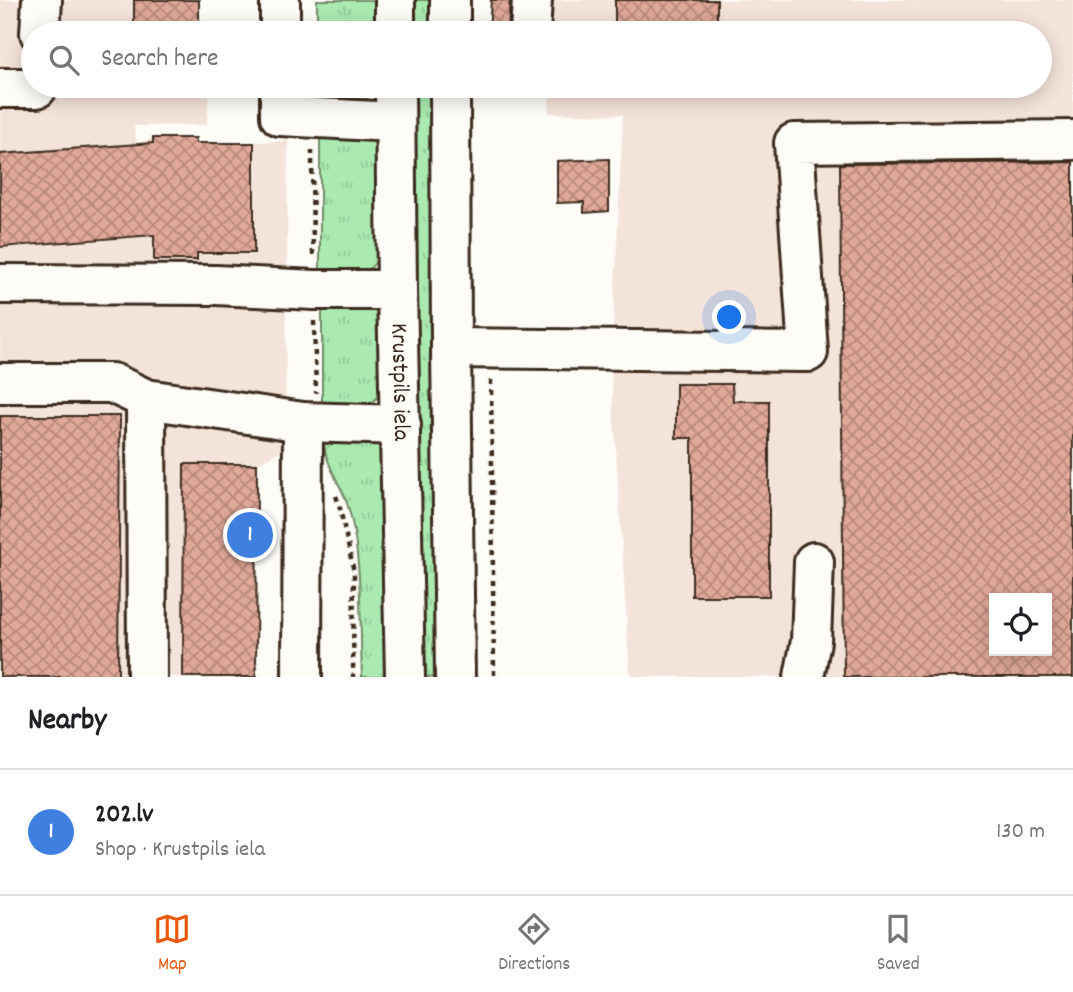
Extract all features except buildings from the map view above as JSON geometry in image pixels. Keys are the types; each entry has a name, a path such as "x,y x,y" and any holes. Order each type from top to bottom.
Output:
{"main road":[{"path":"41,21 43,0"},
{"path":"280,0 280,21"},
{"path":"395,0 395,21"},
{"path":"450,0 450,21"},
{"path":"531,21 532,0"},
{"path":"0,88 21,88"},
{"path":"280,98 280,116 312,118 395,104"},
{"name":"Krustpils iela","path":"450,98 450,348 455,677"},
{"name":"Krustpils iela","path":"395,104 405,677"},
{"path":"450,348 808,352 794,143 1073,140"},
{"path":"0,284 216,285 314,290 397,290"},
{"path":"0,383 112,383 146,399 310,422 401,425"},
{"path":"146,399 147,677"},
{"path":"302,677 310,422"},
{"path":"804,677 811,641 814,562"}],"path":[{"path":"310,422 314,290 312,118"},
{"path":"491,349 494,677"},
{"path":"334,492 340,504 354,572 353,677"}],"shaded area":[{"path":"0,0 134,0 134,21 21,21 21,98 208,98 207,125 134,126 137,144 153,138 196,138 198,143 288,141 285,448 257,464 256,677 0,677"},
{"path":"491,0 1073,0 1073,677 630,677 611,370 623,115 549,113 550,98 1052,98 1052,21 490,21"}],"green space":[{"path":"317,0 378,0 378,21 317,21"},
{"path":"411,0 435,0 435,21 411,21"},
{"path":"316,98 367,98 351,106 316,104"},
{"path":"412,98 435,98 441,677 418,677"},
{"path":"320,129 368,133 380,149 378,259 365,273 353,278 320,279"},
{"path":"322,302 367,303 382,321 381,393 362,410 322,412"},
{"path":"374,439 384,456 386,503 383,557 388,586 389,677 362,677 359,582 353,526 324,446 324,440"}],"place":[{"name":"202.lv","path":"250,535"}]}
